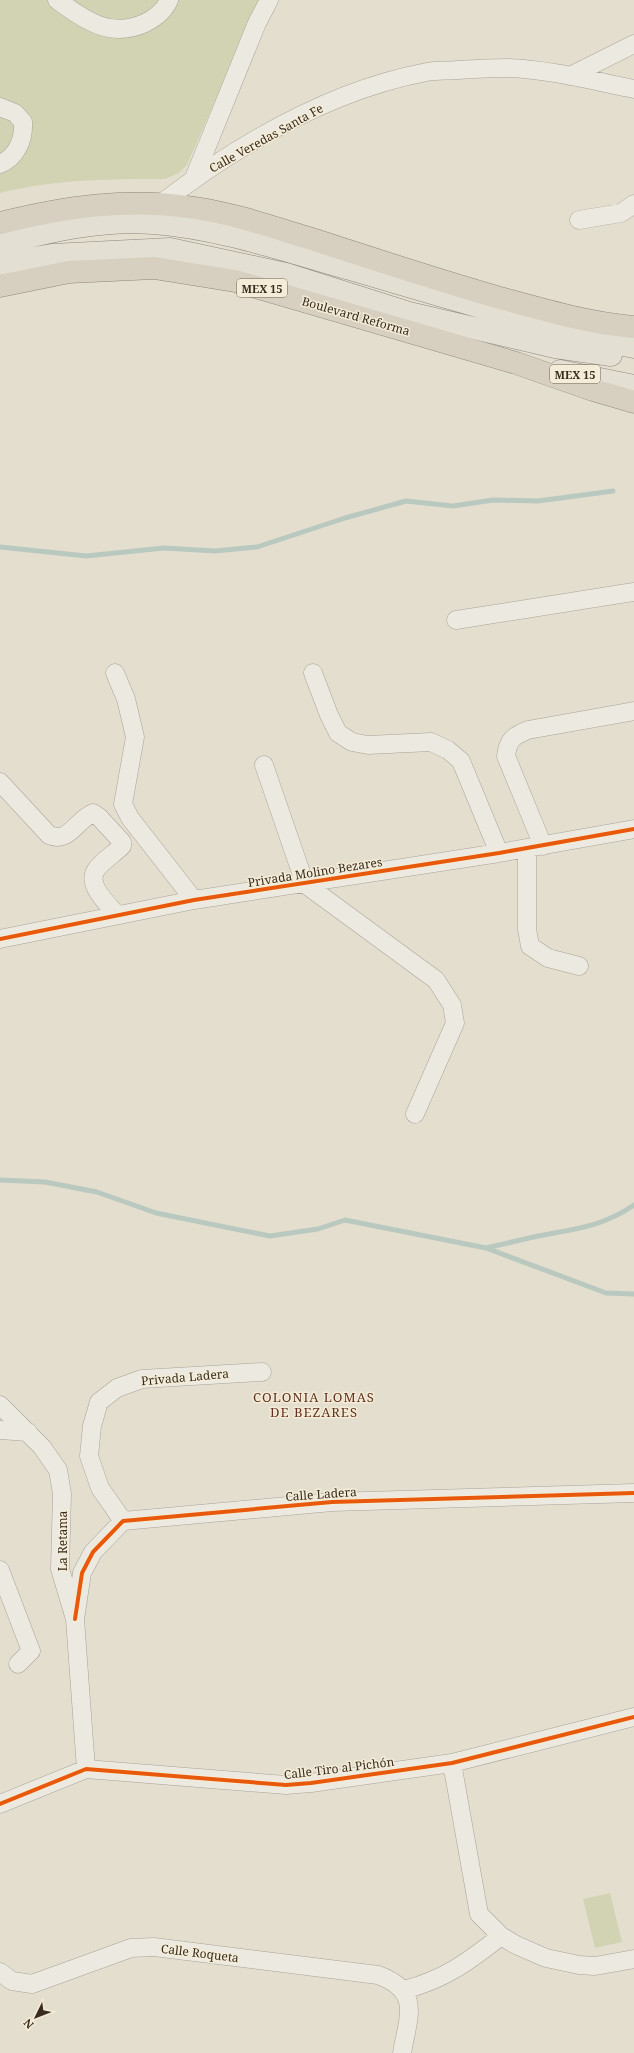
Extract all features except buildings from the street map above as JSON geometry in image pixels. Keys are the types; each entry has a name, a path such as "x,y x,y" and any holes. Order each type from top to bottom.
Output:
{"highway":[{"path":"0,223 76,206 114,204 159,205 194,208 237,217 441,281 544,310 615,326 634,327"},
{"name":"Boulevard Reforma","path":"0,286 69,272 154,268 235,281 516,363 613,397 634,402"}],"main road":[{"path":"0,244 75,227 113,223 153,223 192,228 293,253 602,341 634,347"},
{"path":"0,264 52,254 170,249 286,274 409,313 555,347 634,359"},
{"name":"MEX 15","path":"516,363 634,386"}],"street":[{"path":"57,0 83,19 109,29 132,28 153,18 167,5 169,0"},
{"path":"194,178 257,23 269,0"},
{"path":"570,76 634,44"},
{"name":"Calle Veredas Santa Fe","path":"159,205 194,178 270,132 310,112 379,84 429,71 507,68 570,76 634,89"},
{"path":"0,107 15,113 23,122 23,132 15,153 7,162 0,164"},
{"path":"579,220 621,213 634,204"},
{"path":"456,620 634,592"},
{"path":"115,673 126,699 135,737 123,804 130,818 194,900"},
{"path":"313,673 329,715 338,733 352,742 368,745 431,742 448,750 461,761 499,853"},
{"path":"579,966 548,958 530,946 527,929 535,847 506,756 508,744 518,734 528,730 634,711"},
{"path":"264,764 305,884 436,980 452,1005 455,1023 415,1114"},
{"path":"0,782 49,835 57,839 64,837 85,816 93,813 122,842 122,846 97,868 94,875 95,885 117,915"},
{"name":"Privada Molino Bezares","path":"0,939 194,900 499,853 634,829"},
{"name":"Privada Ladera","path":"123,1521 100,1488 89,1456 92,1426 99,1402 117,1388 142,1379 262,1372"},
{"name":"La Retama","path":"0,1405 42,1447 58,1470 62,1494 60,1569 75,1619 86,1769"},
{"path":"0,1430 28,1432"},
{"name":"Calle Ladera","path":"123,1521 332,1502 634,1492"},
{"path":"75,1619 82,1573 93,1552 123,1521"},
{"path":"0,1570 31,1650 18,1664"},
{"name":"Calle Tiro al Pichón","path":"0,1804 86,1769 286,1785 311,1784 452,1763 634,1717"},
{"path":"452,1763 479,1914 502,1936 531,1952 568,1963 595,1966 634,1959"},
{"path":"402,2053 409,2010 408,2000 404,1990 426,1984 447,1975 502,1936"},
{"name":"Calle Roqueta","path":"0,1972 12,1981 32,1984 130,1948 154,1947 378,1975 390,1980 404,1990"}],"green space":[{"path":"0,0 259,0 187,165 179,173 165,179 62,182 21,188 0,193"},
{"path":"610,1893 622,1942 595,1948 583,1899"}],"waterway":[{"path":"0,547 86,556 164,548 215,551 257,547 345,518 406,501 453,506 493,500 538,501 613,491"},
{"path":"0,1180 45,1182 97,1192 156,1213 270,1236 318,1229 345,1220 486,1248 606,1293 634,1294"},
{"path":"486,1248 599,1223 634,1205"}],"cycle path":[{"path":"0,939 194,900 499,853 634,829"},
{"path":"75,1619 82,1573 93,1552 123,1521 332,1502 634,1493"},
{"path":"0,1804 86,1769 286,1785 311,1783 452,1763 634,1717"}],"district":[{"name":"COLONIA LOMAS DE BEZARES","path":"314,1404"}]}
